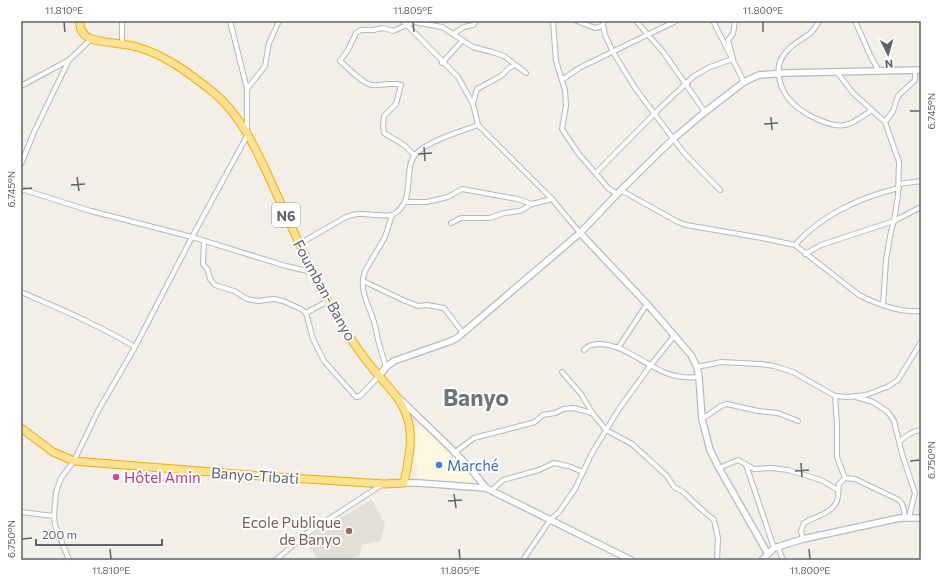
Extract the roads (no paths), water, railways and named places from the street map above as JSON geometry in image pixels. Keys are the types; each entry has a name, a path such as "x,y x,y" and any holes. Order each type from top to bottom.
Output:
{"highway":[{"path":"80,21 82,33 92,39"},
{"name":"Foumban-Banyo","path":"92,39 136,46 165,58 192,75 220,98 239,120 265,169 299,244 328,301 348,335 379,376 397,396 407,415 411,434 404,483"},
{"name":"Banyo-Tibati","path":"21,428 52,452 74,461 261,476 384,484 404,483"}],"street":[{"path":"122,21 122,43"},
{"path":"69,560 55,526 54,516 58,485 61,478 74,461 98,411 135,347 192,237 247,136 247,89 230,21"},
{"path":"247,89 265,66 269,43 279,21"},
{"path":"403,21 458,77 473,104 478,124 552,200 580,233 648,304 691,355 697,367 699,377 702,419 707,442 719,468 768,554"},
{"path":"553,21 555,58 565,90 566,106 562,129 578,153 608,188 618,193 626,193 686,225 795,245 859,295 883,304 909,311 921,311"},
{"path":"577,21 592,28 599,28 604,23"},
{"path":"636,21 664,53 705,112"},
{"path":"562,80 579,68 676,21"},
{"path":"713,21 744,82"},
{"path":"733,59 728,40 733,34 735,21"},
{"path":"819,21 814,31 795,42 786,51 780,62 778,74 789,100 802,110 828,124 846,125 872,110"},
{"path":"855,21 879,71"},
{"path":"414,156 404,145 386,136 383,131 384,116 396,104 401,85 388,83 374,85 367,84 340,61 348,50 356,34 361,30 383,28 393,31 414,22 442,27 473,47 504,56 526,73"},
{"path":"453,34 464,26 474,23"},
{"path":"604,23 605,35 613,52 635,88 684,153 720,190"},
{"path":"21,86 69,60 92,39"},
{"path":"442,62 462,41"},
{"path":"596,173 685,84 701,71 733,59"},
{"path":"21,164 35,130 69,60"},
{"path":"473,104 477,89 501,76 509,68 515,65"},
{"path":"204,241 203,261 208,270 210,279 215,285 234,291 247,299 258,301 283,301 301,309 306,313 313,339 324,361 356,397 360,396 386,367 394,361 451,341 462,333 580,233 673,139 744,82 759,75 786,73 918,70 915,80 898,96 893,111 885,122"},
{"path":"836,71 853,93 885,122 899,162 899,186 886,260 883,304"},
{"path":"299,244 354,214 392,216 398,212 405,202 411,164 414,156 422,148 478,124"},
{"path":"795,245 809,231 834,214 879,193 899,186 921,181"},
{"path":"21,189 91,211 192,237 286,266 313,272"},
{"path":"405,202 427,202 448,197 462,189 517,199 532,204"},
{"path":"451,223 461,218 490,218 504,213 520,210 532,204 552,200"},
{"path":"805,254 821,245 894,221 921,207"},
{"path":"386,367 373,320 365,299 363,277 368,265 385,237 392,216"},
{"path":"363,281 418,306 427,305 444,308 462,333"},
{"path":"21,292 60,308 106,330 135,347"},
{"path":"306,313 328,301"},
{"path":"618,348 648,304"},
{"path":"522,560 550,520 559,512 575,489 592,453 619,409 650,366 675,335"},
{"path":"697,367 721,362 762,364 793,372 835,396 866,395 895,383 902,376 921,342"},
{"path":"584,350 595,344 611,345 641,359 650,366 671,375 692,378 699,377"},
{"path":"562,372 581,394 593,414 606,430 640,450 668,476 674,487 683,492 714,520 718,538 717,560"},
{"path":"397,396 454,452 488,489 550,520 620,558 630,560"},
{"path":"835,396 837,456 845,478"},
{"path":"853,396 873,402 888,412 894,421 902,454 915,494 907,517"},
{"path":"702,419 721,406 727,404 758,411 778,413 798,421"},
{"path":"454,452 474,438 535,422 543,415 555,413 562,409 573,408 593,414"},
{"path":"900,441 908,435 921,430"},
{"path":"719,468 738,460 754,469 772,468 788,470 821,480 838,490"},
{"path":"404,483 488,489 503,480 540,470 554,462 583,472"},
{"path":"746,465 776,548 783,560"},
{"path":"803,539 801,531 804,523 832,508 836,502 838,484 845,478 855,479 899,500 903,505 907,517"},
{"path":"276,560 311,531 384,484"},
{"path":"21,512 54,516"},
{"path":"762,560 776,548 803,539 907,517 921,518"}],"place":[{"name":"Marché","path":"439,465"},
{"name":"Hôtel Amin","path":"116,477"},
{"name":"Ecole Publique de Banyo","path":"349,531"}],"district":[{"name":"Banyo","path":"476,397"}]}
